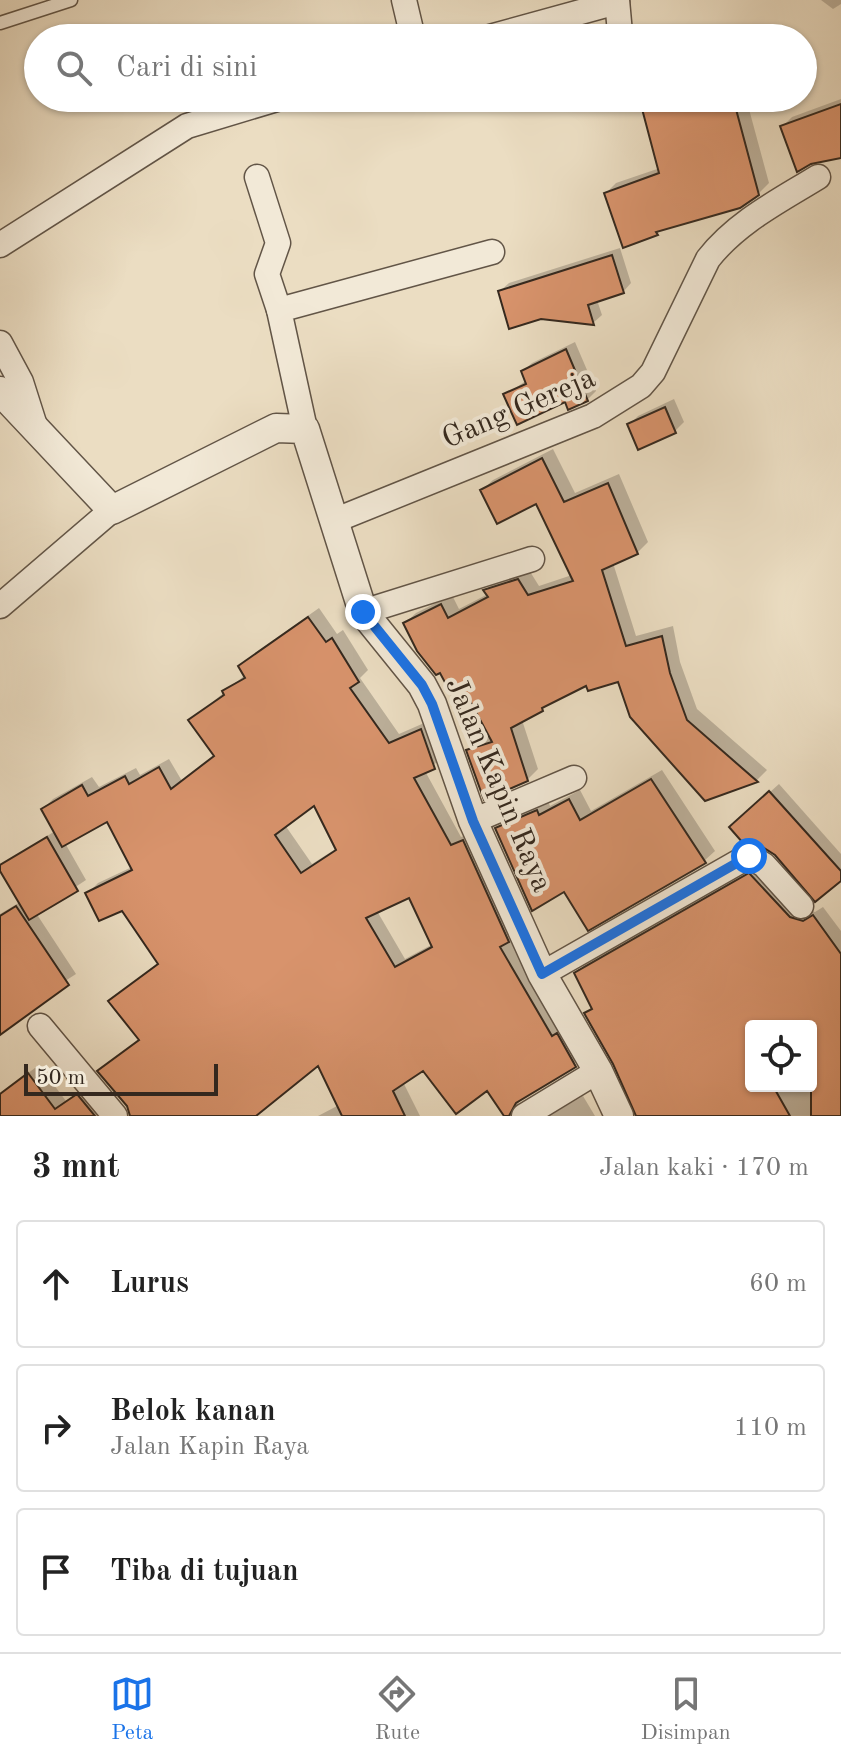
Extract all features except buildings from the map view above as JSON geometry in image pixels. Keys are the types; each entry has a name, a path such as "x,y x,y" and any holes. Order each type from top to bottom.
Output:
{"street":[{"path":"404,0 410,24"},
{"path":"536,24 617,1 619,24"},
{"path":"0,245 187,126 234,112"},
{"path":"0,606 112,510 276,428 305,429 279,310 267,274 278,243 257,177"},
{"name":"Gang Gereja","path":"336,520 593,416 641,386 653,372 708,259 720,243 735,229 818,177"},
{"path":"279,310 492,252"},
{"path":"0,343 21,382 35,426"},
{"path":"0,391 112,510"},
{"name":"Jalan Kapin Raya","path":"305,429 363,612 422,685 432,704 473,821 542,974 598,1071 619,1116"},
{"path":"363,612 532,559"},
{"path":"473,821 574,778"},
{"path":"542,974 749,856 764,865 801,906"},
{"path":"40,1026 115,1116"},
{"path":"524,1116 598,1071"}],"lane":[{"path":"0,23 71,0"}],"route":[{"path":"363,612 422,685 432,704 473,821 542,974 670,904 749,856"}]}
